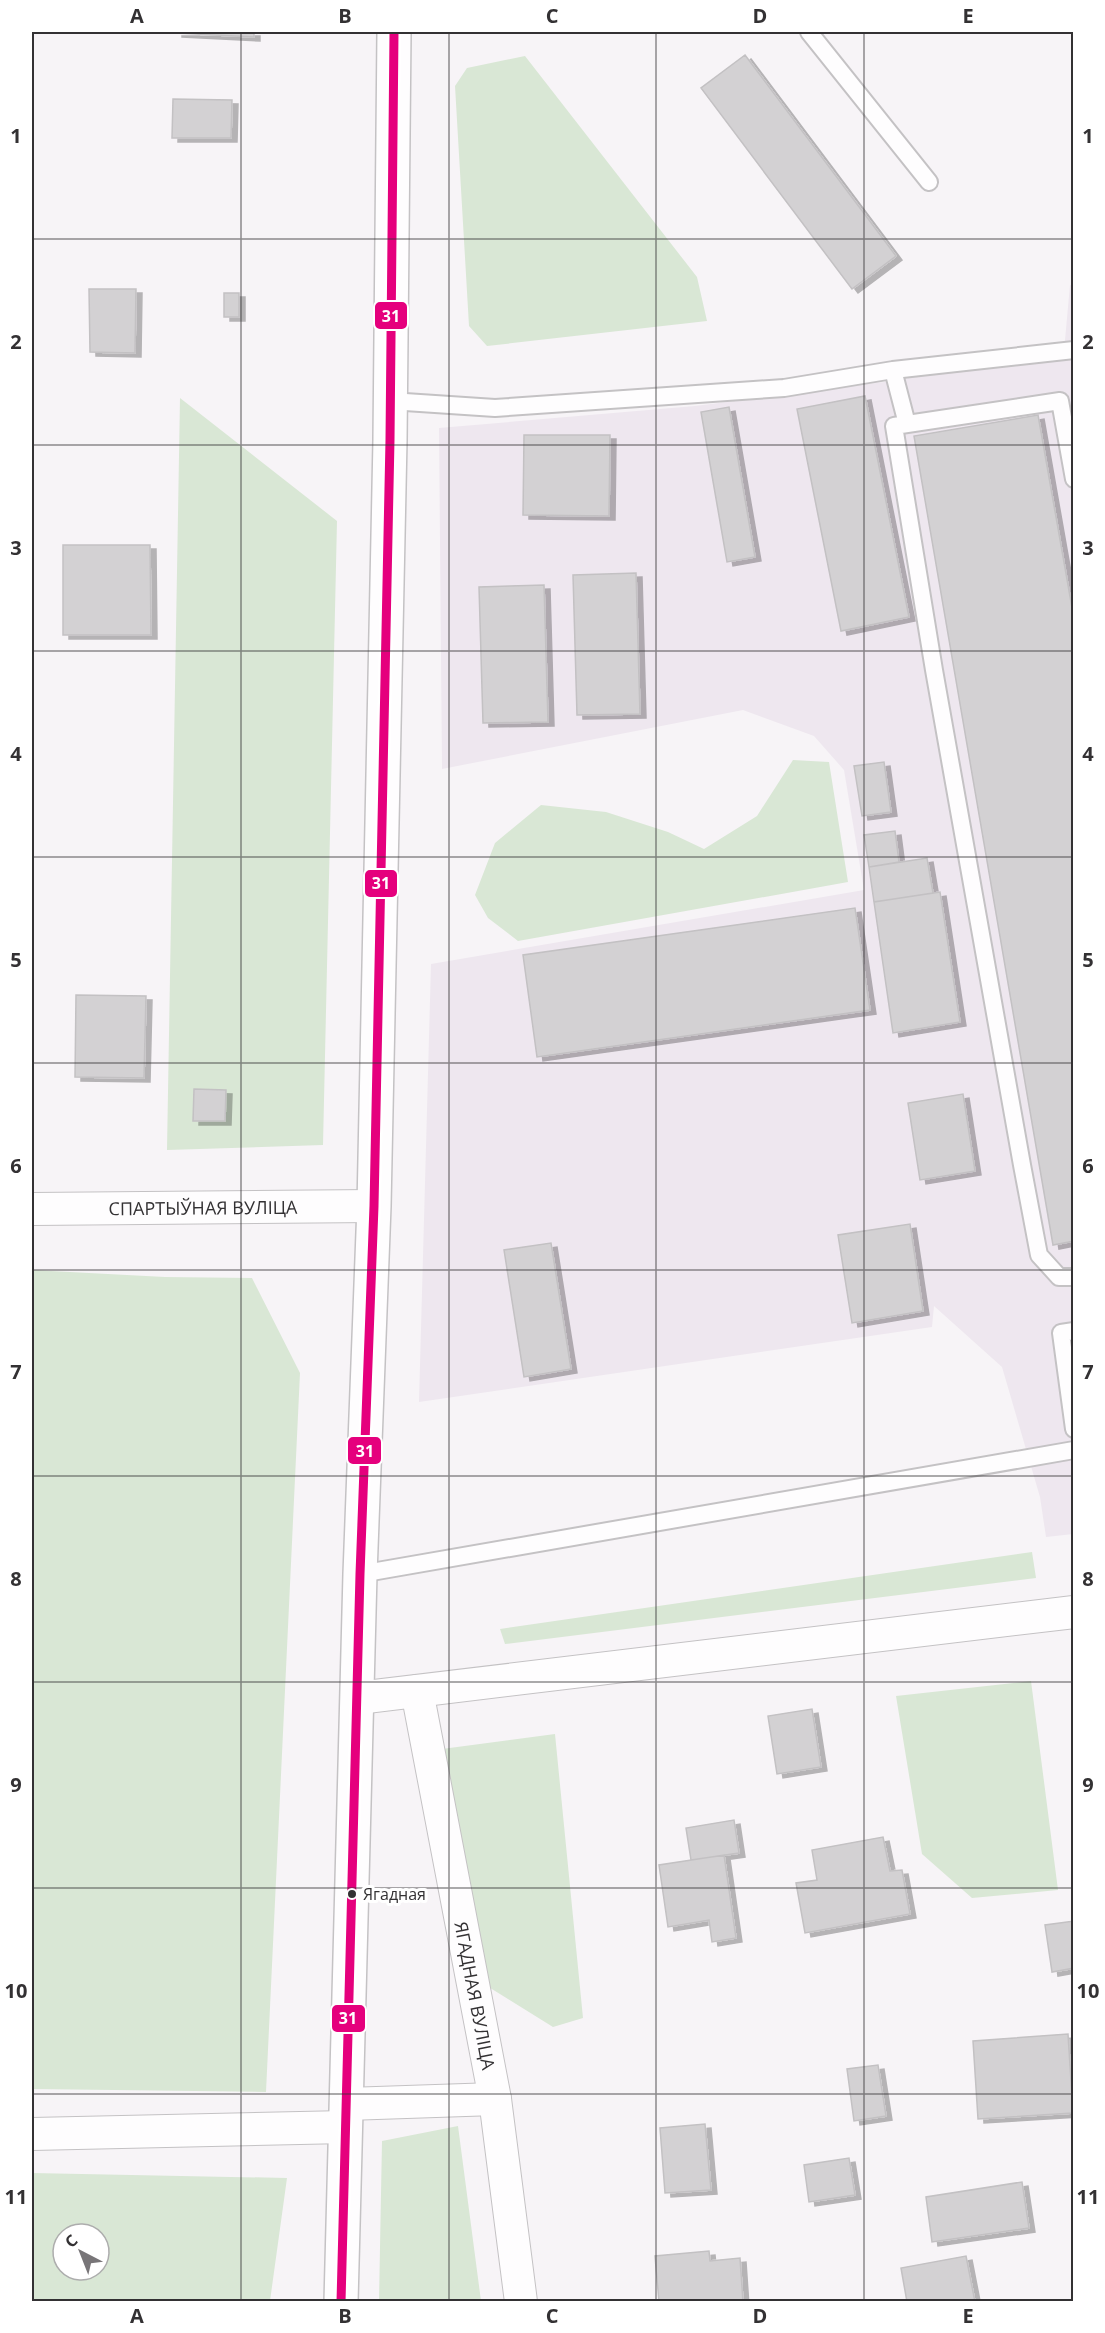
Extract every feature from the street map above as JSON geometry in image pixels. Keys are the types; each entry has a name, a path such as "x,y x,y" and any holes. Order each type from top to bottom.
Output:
{"main road":[{"path":"341,2301 360,1574 374,1206 390,401 394,32"}],"street":[{"name":"СПАРТЫЎНАЯ ВУЛІЦА","path":"32,1209 374,1206"},
{"path":"358,1698 1074,1612"},
{"name":"ЯГАДНАЯ ВУЛІЦА","path":"417,1691 495,2100 520,2301"},
{"path":"32,2134 346,2115 495,2100"}],"lane":[{"path":"809,32 929,182"},
{"path":"390,401 495,408 784,388 893,370 1074,350"},
{"path":"893,370 907,424"},
{"path":"1074,479 1060,401 894,426 934,670 1039,1255 1059,1277 1074,1277"},
{"path":"1074,1331 1061,1333 1074,1429"},
{"path":"360,1574 1074,1450"}],"shaded area":[{"path":"1070,285 1073,286 1073,1534 1046,1537 1040,1497 1002,1367 934,1306 932,1327 419,1402 431,964 864,890 844,770 814,736 743,710 442,769 439,428 695,406 892,381 1064,351"}],"green space":[{"path":"525,56 697,277 707,321 487,346 469,326 455,86 467,68"},
{"path":"180,398 337,521 323,1145 167,1150"},
{"path":"793,760 829,762 848,882 518,941 488,918 475,895 495,843 541,805 606,812 668,832 704,849 757,816"},
{"path":"32,1270 165,1277 252,1278 300,1373 266,2092 32,2089"},
{"path":"1032,1552 1036,1578 505,1644 500,1629"},
{"path":"1031,1681 1058,1890 972,1898 922,1854 896,1696"},
{"path":"555,1734 583,2018 553,2027 487,1986 442,1749"},
{"path":"458,2126 481,2301 379,2301 382,2141"},
{"path":"32,2173 287,2178 270,2301 32,2301"}],"building":[{"path":"254,32 254,37 176,33"},
{"path":"745,55 896,256 852,289 701,88"},
{"path":"173,99 232,100 231,138 172,138"},
{"path":"89,289 136,289 135,353 90,352"},
{"path":"224,293 239,293 239,317 224,317"},
{"path":"865,396 909,617 841,631 797,409"},
{"path":"729,407 755,557 727,562 701,412"},
{"path":"1038,415 1074,619 1074,1241 1053,1245 914,436"},
{"path":"524,435 610,435 609,516 523,515"},
{"path":"63,545 150,545 151,635 63,635"},
{"path":"636,573 640,714 577,715 573,575"},
{"path":"544,585 548,722 483,723 479,587"},
{"path":"884,762 891,812 862,816 854,766"},
{"path":"895,831 899,862 869,867 864,835"},
{"path":"927,858 933,893 874,902 869,867"},
{"path":"940,892 960,1022 893,1033 874,902"},
{"path":"855,908 870,1010 537,1057 523,955"},
{"path":"76,995 146,996 144,1078 75,1077"},
{"path":"194,1089 226,1090 225,1121 193,1121"},
{"path":"963,1094 975,1171 920,1180 908,1103"},
{"path":"910,1224 923,1311 852,1323 838,1235"},
{"path":"551,1243 571,1369 524,1377 504,1250"},
{"path":"812,1709 821,1767 777,1774 768,1716"},
{"path":"734,1820 739,1853 691,1860 686,1828"},
{"path":"883,1837 890,1871 902,1870 910,1914 805,1933 796,1883 817,1880 812,1850"},
{"path":"724,1855 736,1938 712,1942 709,1920 668,1927 659,1865"},
{"path":"1074,1921 1074,1968 1052,1972 1045,1925"},
{"path":"1068,2034 1073,2113 978,2119 973,2041"},
{"path":"878,2065 886,2116 854,2121 847,2069"},
{"path":"705,2124 711,2190 665,2193 660,2128"},
{"path":"849,2158 855,2195 809,2202 804,2165"},
{"path":"1022,2182 1029,2228 932,2242 926,2197"},
{"path":"709,2251 710,2261 740,2258 743,2302 659,2302 655,2256"},
{"path":"966,2256 975,2302 907,2302 901,2268"}],"transit line":[{"name":"31","path":"341,2302 360,1574 374,1206 390,440 394,32"}],"place":[{"name":"Ягадная","path":"352,1894"}]}
